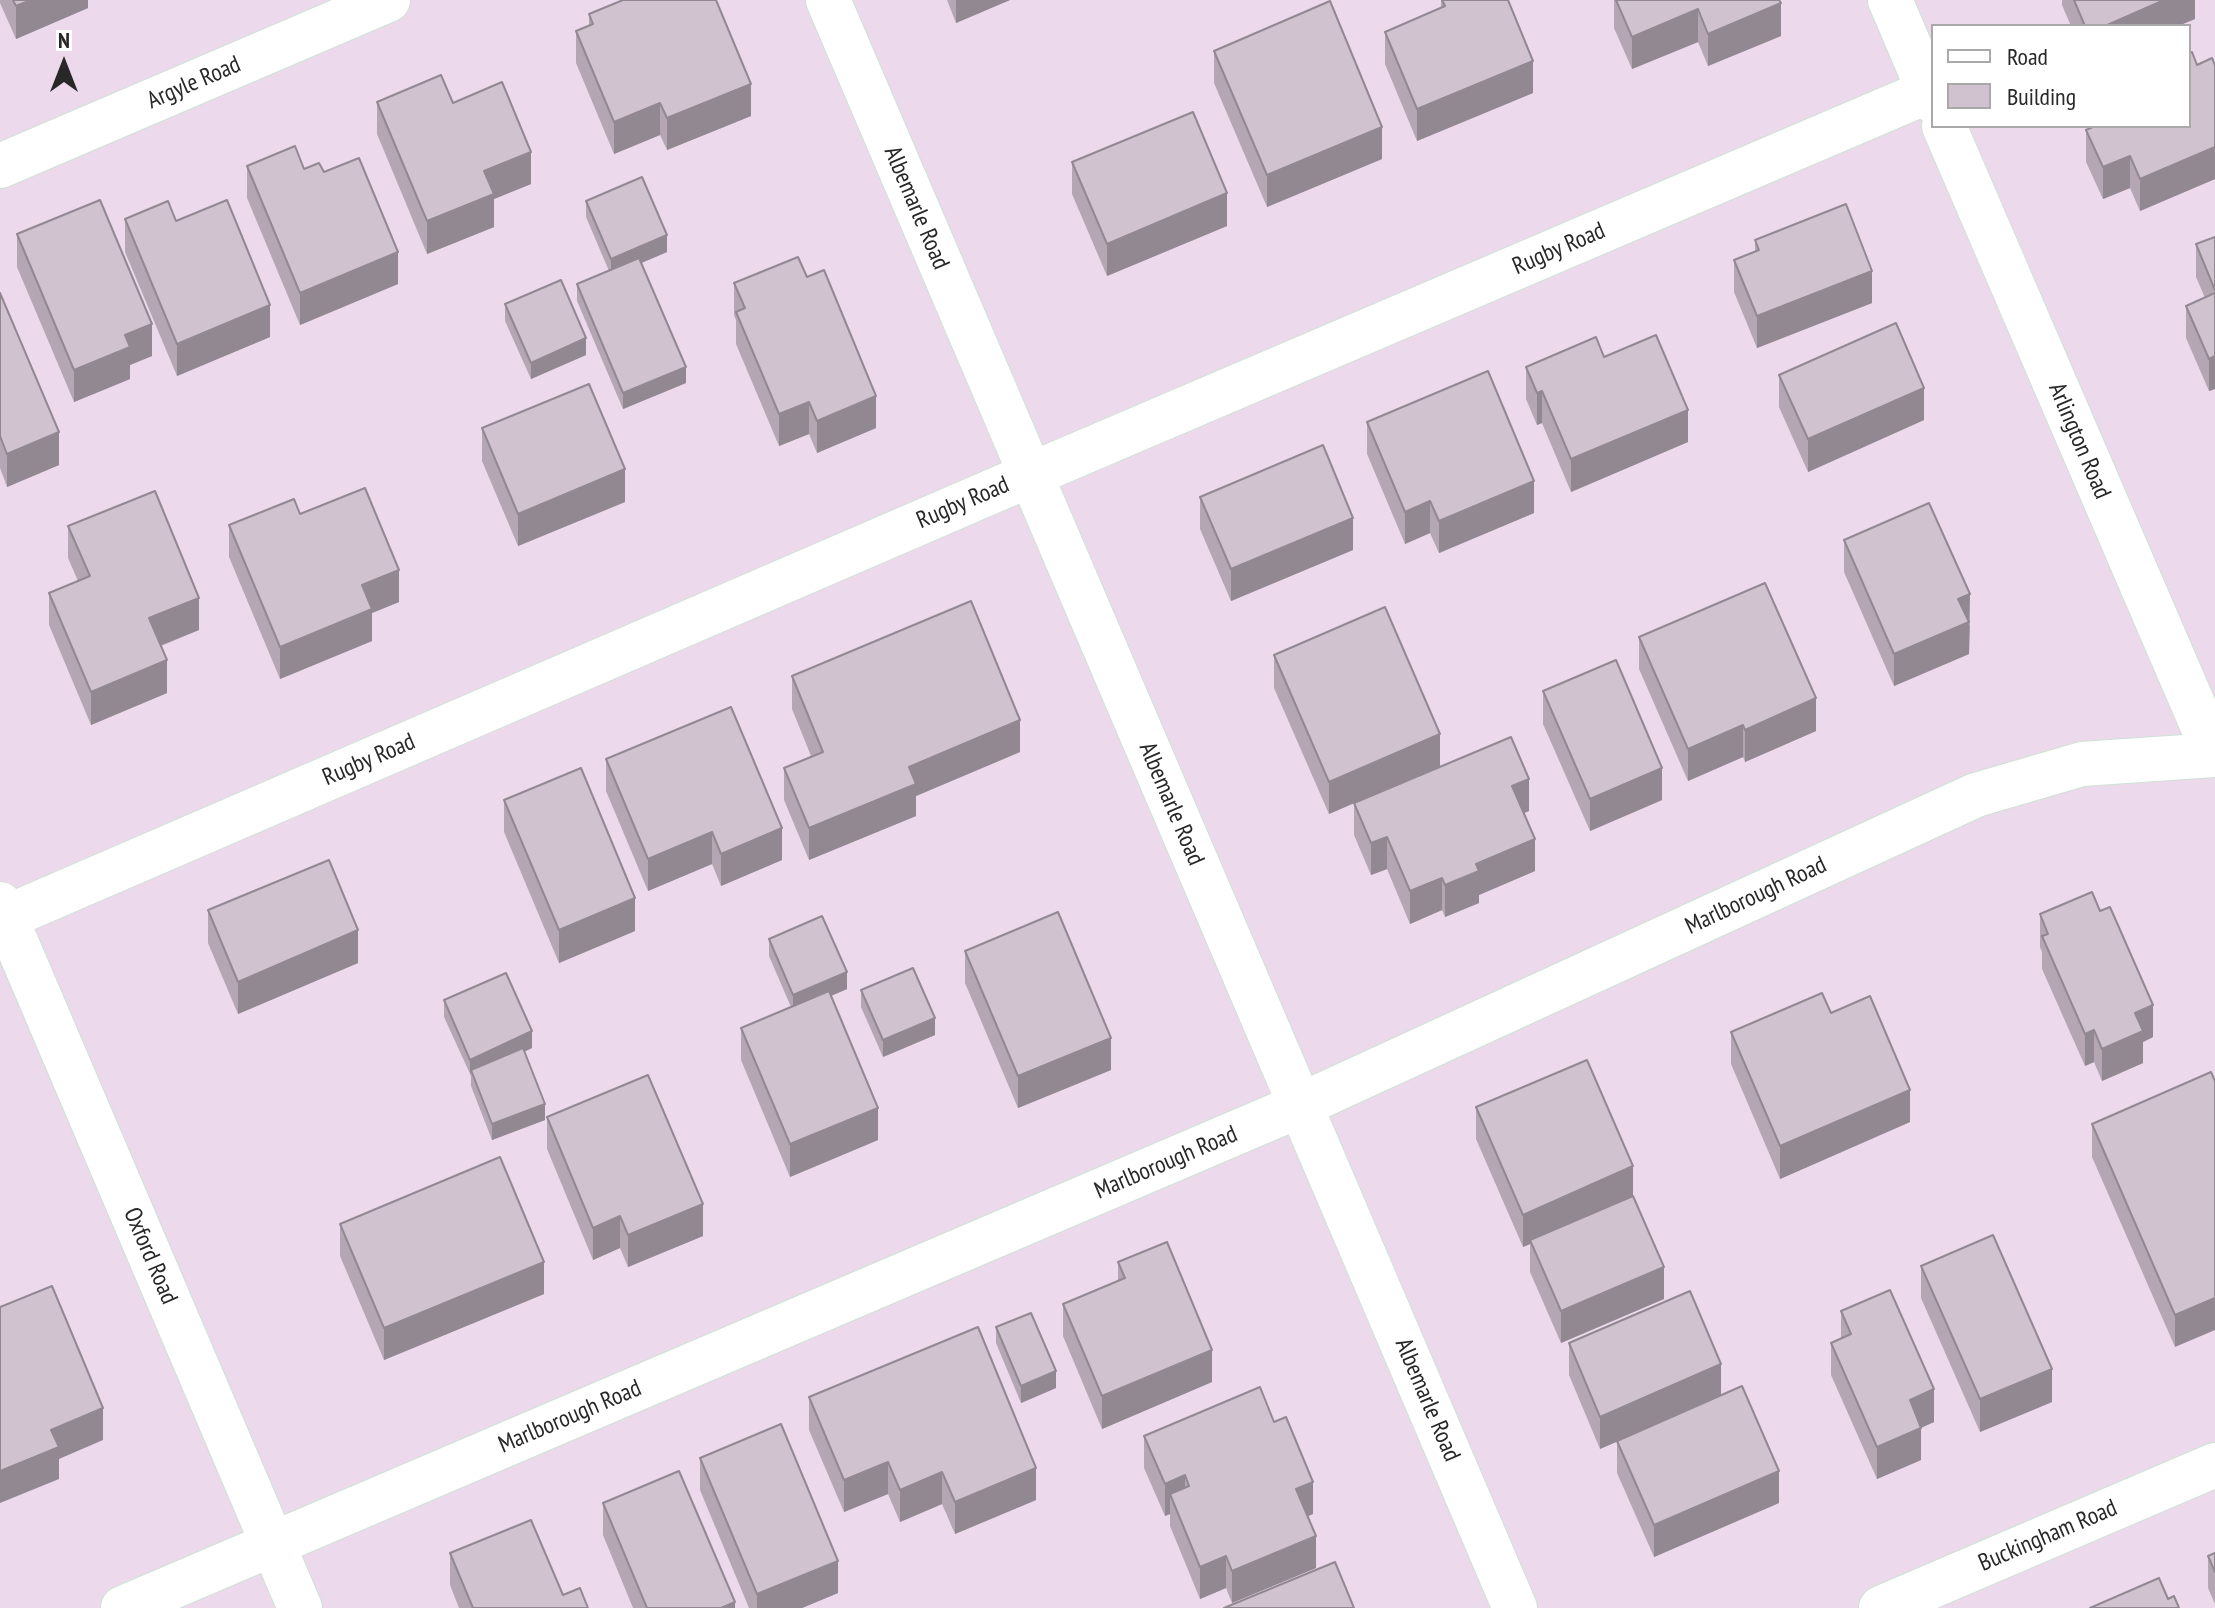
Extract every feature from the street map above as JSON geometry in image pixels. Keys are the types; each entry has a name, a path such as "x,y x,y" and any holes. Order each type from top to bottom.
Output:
{"street":[{"name":"Argyle Road","path":"0,166 388,0"},
{"name":"Albemarle Road","path":"828,0 1515,1608"},
{"name":"Arlington Road","path":"1890,0 1931,97"},
{"name":"Rugby Road","path":"2,914 1030,475 1931,108"},
{"name":"Arlington Road","path":"1944,128 2215,755"},
{"name":"Marlborough Road","path":"123,1608 1301,1105 1976,795 2082,764 2215,755"},
{"name":"Oxford Road","path":"2,914 300,1608"},
{"name":"Buckingham Road","path":"1881,1608 2215,1465"}],"building":[{"path":"13,0 31,0 16,6"},
{"path":"623,0 716,0 751,84 667,118 660,103 614,122 576,31 593,24 589,14"},
{"path":"1442,0 1508,0 1533,61 1417,109 1385,32 1445,6"},
{"path":"1616,0 1779,0 1781,3 1708,34 1698,9 1632,37"},
{"path":"2074,0 2164,0 2110,24 2084,24"},
{"path":"1330,1 1382,127 1267,175 1214,51"},
{"path":"2191,52 2197,65 2212,58 2215,65 2215,147 2140,179 2130,156 2103,167 2086,130 2090,128 2191,128"},
{"path":"441,75 453,103 502,82 531,152 484,171 494,194 427,221 377,102"},
{"path":"1193,112 1227,193 1107,244 1072,162"},
{"path":"295,146 304,169 319,163 324,172 359,158 398,252 300,293 247,166"},
{"path":"642,177 667,235 611,259 586,201"},
{"path":"100,200 152,324 125,335 130,347 74,370 17,234"},
{"path":"227,200 270,305 177,344 125,219 168,201 176,221"},
{"path":"1846,204 1872,271 1757,316 1734,260 1759,250 1755,240"},
{"path":"2215,237 2215,290 2196,244"},
{"path":"798,257 807,277 824,270 876,396 817,421 809,402 779,414 736,312 745,308 734,283"},
{"path":"639,258 686,367 623,393 577,284"},
{"path":"561,280 586,338 531,363 505,304"},
{"path":"0,293 59,432 7,454 0,436"},
{"path":"2215,293 2215,356 2209,359 2186,306"},
{"path":"1896,323 1924,388 1808,439 1779,375"},
{"path":"1656,335 1688,410 1571,459 1542,391 1537,393 1526,367 1596,337 1604,357"},
{"path":"1488,371 1534,481 1439,521 1430,501 1405,512 1367,422"},
{"path":"589,384 625,469 518,514 482,428"},
{"path":"1323,445 1353,518 1231,569 1200,497"},
{"path":"365,488 399,570 362,585 372,609 280,647 229,525 294,499 300,514"},
{"path":"155,491 199,598 149,618 167,660 91,692 49,593 90,576 68,526"},
{"path":"1929,503 1970,594 1958,599 1969,622 1894,654 1844,540"},
{"path":"1765,583 1816,698 1745,730 1743,725 1688,749 1639,637"},
{"path":"971,601 1020,720 909,767 916,784 809,828 784,768 823,752 792,676"},
{"path":"1385,607 1440,734 1329,782 1274,655"},
{"path":"1616,660 1662,768 1590,799 1543,691"},
{"path":"731,707 782,828 721,854 712,832 648,859 606,759"},
{"path":"1511,737 1529,779 1512,786 1535,839 1476,864 1479,871 1445,885 1442,878 1410,891 1387,837 1371,843 1354,803"},
{"path":"581,768 635,898 559,930 504,800"},
{"path":"329,860 358,930 238,982 208,910"},
{"path":"2092,892 2100,911 2110,907 2153,1005 2135,1013 2143,1031 2102,1049 2094,1030 2085,1034 2042,936 2048,934 2040,914"},
{"path":"1058,912 1111,1038 1018,1076 965,951"},
{"path":"822,916 847,972 793,995 769,939"},
{"path":"913,968 935,1018 883,1040 861,990"},
{"path":"506,973 532,1031 470,1060 444,1000"},
{"path":"829,991 878,1108 790,1144 741,1028"},
{"path":"1822,993 1831,1013 1870,996 1910,1090 1780,1146 1731,1032"},
{"path":"523,1048 545,1104 492,1124 471,1070"},
{"path":"1587,1060 1633,1166 1523,1215 1476,1107"},
{"path":"2211,1072 2215,1081 2215,1298 2175,1315 2092,1124"},
{"path":"648,1075 703,1204 628,1235 620,1216 593,1228 547,1117"},
{"path":"500,1157 544,1262 384,1328 340,1224"},
{"path":"1633,1196 1664,1267 1561,1311 1530,1240"},
{"path":"1993,1235 2052,1369 1980,1399 1921,1266"},
{"path":"1167,1242 1212,1350 1102,1396 1063,1304 1125,1278 1118,1262"},
{"path":"52,1286 103,1408 51,1430 59,1447 0,1471 0,1307"},
{"path":"1890,1290 1934,1389 1910,1400 1921,1428 1877,1447 1831,1343 1851,1334 1841,1311"},
{"path":"1690,1291 1721,1364 1600,1417 1569,1343"},
{"path":"1031,1313 1056,1371 1021,1386 996,1327"},
{"path":"978,1327 1036,1468 955,1502 942,1472 900,1490 888,1462 844,1480 809,1397"},
{"path":"1742,1386 1779,1471 1654,1525 1617,1441"},
{"path":"1260,1387 1274,1422 1286,1417 1313,1482 1296,1489 1316,1536 1232,1571 1226,1556 1200,1567 1170,1494 1189,1486 1185,1475 1165,1484 1144,1436"},
{"path":"781,1424 838,1561 757,1594 700,1458"},
{"path":"679,1471 735,1602 721,1608 647,1608 603,1503"},
{"path":"531,1520 563,1595 580,1588 588,1608 473,1608 450,1553"},
{"path":"2215,1553 2215,1572 2208,1556"},
{"path":"1335,1562 1354,1608 1224,1608"},
{"path":"2159,1578 2168,1599 2174,1596 2179,1608 2090,1608"}]}
